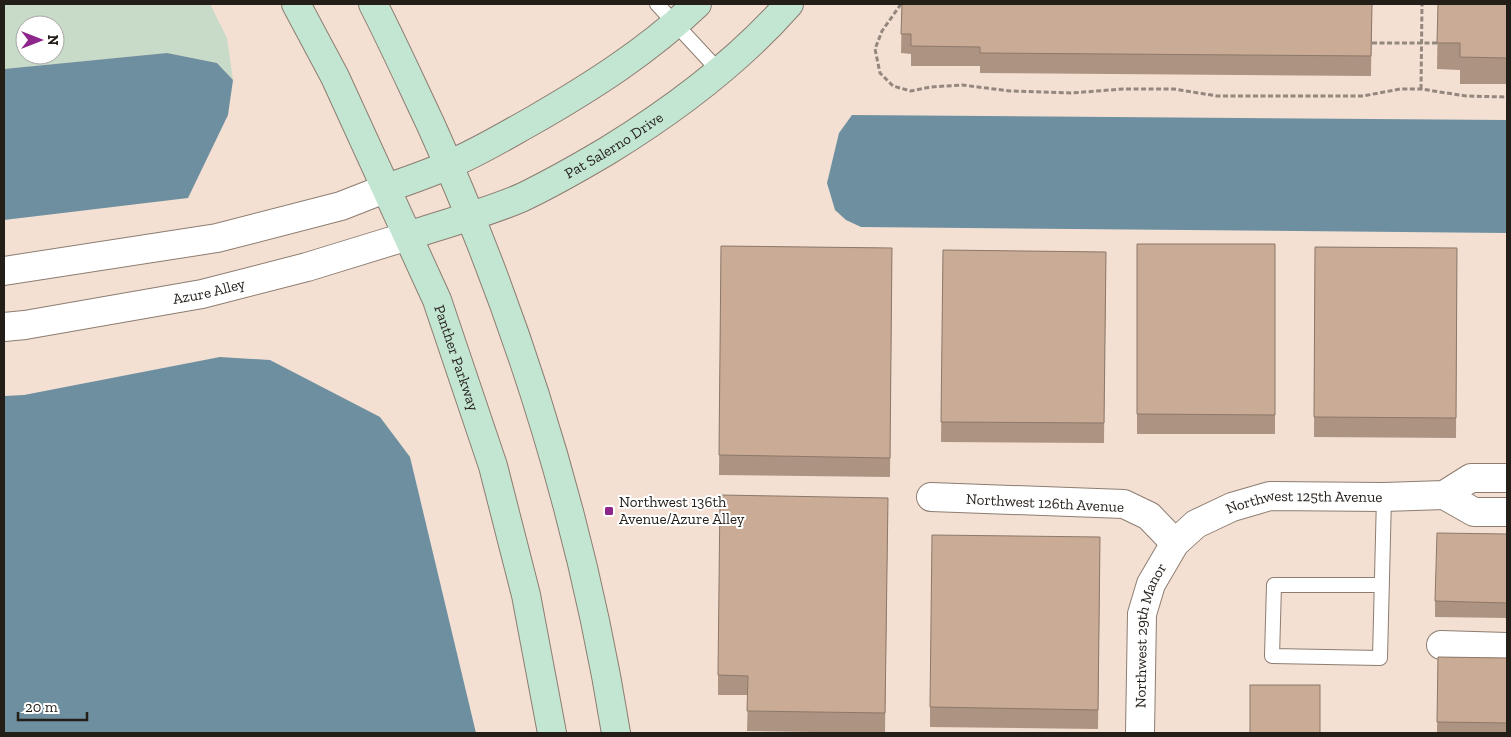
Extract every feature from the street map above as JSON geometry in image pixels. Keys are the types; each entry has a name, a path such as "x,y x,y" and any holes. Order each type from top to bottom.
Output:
{"main road":[{"name":"Panther Parkway","path":"296,4 335,77 437,300 493,466 526,595 552,733"},
{"path":"373,4 393,42 471,216 524,362 574,527 616,733"},
{"path":"387,188 449,165 495,142 586,90 611,74 676,24 697,4"},
{"name":"Pat Salerno Drive","path":"408,236 522,197 570,173 640,130 720,72 771,24 789,4"}],"street":[{"path":"4,271 217,238 341,206 387,188"},
{"name":"Azure Alley","path":"4,327 202,294 307,267 408,236"},
{"path":"1507,478 1471,478 1444,495 1474,512 1507,512"},
{"name":"Northwest 125th Avenue","path":"1176,543 1196,524 1232,507 1270,496 1384,497 1444,495"},
{"name":"Northwest 126th Avenue","path":"931,497 1124,504 1149,516 1176,543"},
{"name":"Northwest 29th Manor","path":"1140,733 1142,614 1151,584 1176,543"},
{"path":"1441,645 1507,646"}],"lane":[{"path":"658,4 720,72"},
{"path":"1382,585 1274,585 1272,656 1380,658 1382,585 1384,497"}],"path":[{"path":"901,4 882,31 875,49 880,73 893,86 910,91 930,87 962,85 1010,91 1071,94 1123,89 1174,89 1217,96 1363,96 1400,89 1421,89 1466,96 1507,97"},
{"path":"1421,89 1422,4"},
{"path":"1372,43 1437,43"}],"green space":[{"path":"4,4 210,4 227,38 233,80 217,63 167,53 65,63 65,15 15,15 15,65 45,65 4,69"}],"water":[{"path":"167,53 217,63 233,80 228,115 188,198 4,220 4,69 65,65 65,63"},
{"path":"852,115 1507,120 1507,233 861,227 846,220 835,210 827,183 839,133"},
{"path":"220,357 270,360 380,417 410,457 476,733 4,733 4,396 24,395"}],"building":[{"path":"902,4 1372,4 1371,56 980,53 980,47 911,46 911,34 901,34"},
{"path":"1438,4 1507,4 1507,58 1460,57 1460,43 1437,43"},
{"path":"1137,244 1275,244 1275,415 1137,414"},
{"path":"721,246 892,248 890,458 719,455"},
{"path":"1315,247 1457,248 1456,418 1314,417"},
{"path":"943,250 1106,252 1104,423 941,422"},
{"path":"720,495 888,498 885,713 747,711 748,676 718,675"},
{"path":"1437,533 1507,534 1507,603 1435,601"},
{"path":"932,535 1100,537 1098,710 930,707"},
{"path":"1438,657 1507,658 1507,723 1437,722"},
{"path":"1250,685 1320,685 1320,733 1250,733"}],"place":[{"name":"Northwest 136th Avenue/Azure Alley","path":"609,511"}]}
